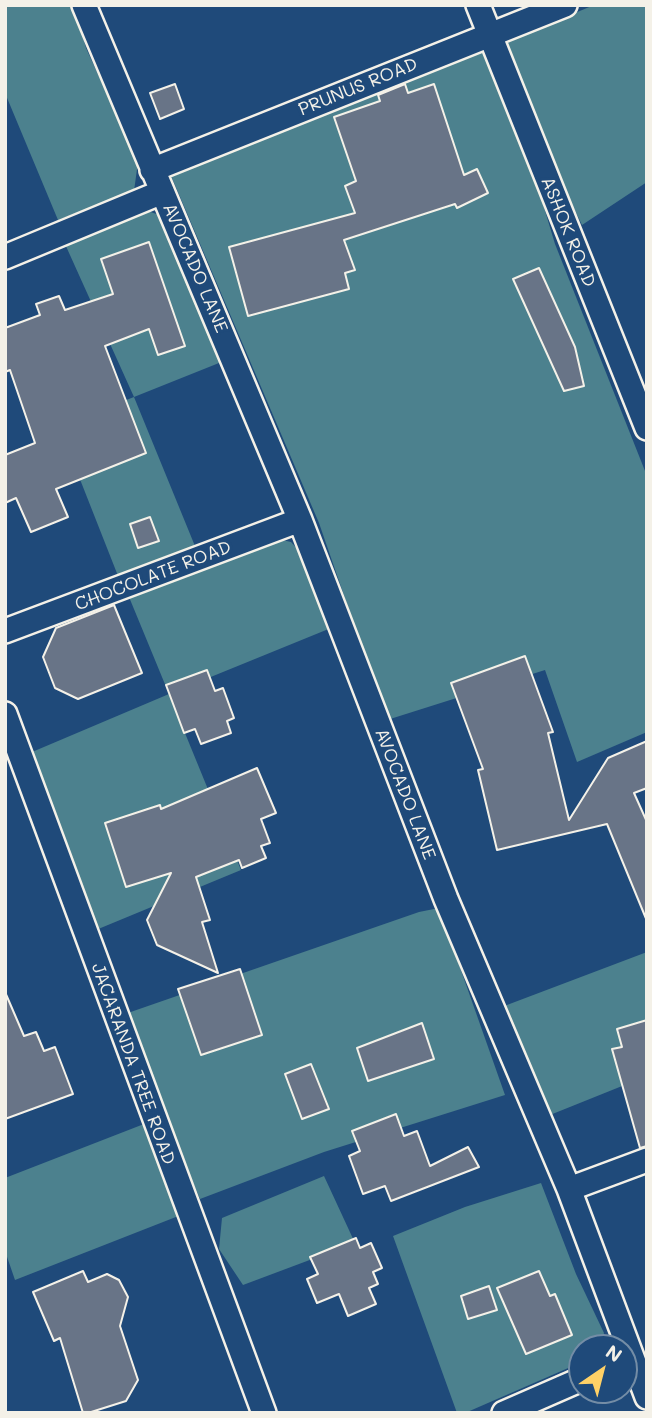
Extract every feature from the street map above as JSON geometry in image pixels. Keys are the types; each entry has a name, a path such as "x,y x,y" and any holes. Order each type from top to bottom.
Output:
{"street":[{"name":"AVOCADO LANE","path":"84,5 300,520 446,899 569,1189 619,1334"},
{"name":"ASHOK ROAD","path":"478,5 647,428"},
{"name":"PRUNUS ROAD","path":"152,170 565,5"},
{"path":"5,257 162,192"},
{"name":"CHOCOLATE ROAD","path":"5,631 300,520"},
{"name":"JACARANDA TREE ROAD","path":"5,714 264,1413"},
{"path":"569,1189 647,1160"},
{"name":"AVOCADO LANE","path":"638,1379 647,1397"},
{"path":"505,1413 568,1384"}],"green space":[{"path":"5,5 74,5 86,48 138,162 134,191 58,220 5,93"},
{"path":"594,5 647,5 647,182 582,225 538,134 503,47 506,42"},
{"path":"490,28 555,244 647,476 647,732 577,762 545,670 387,720 319,523 166,164"},
{"path":"145,210 165,217 224,361 134,397 65,244"},
{"path":"134,397 197,551 120,581 59,426"},
{"path":"278,539 291,542 301,553 331,628 169,694 129,597"},
{"path":"169,694 241,870 91,932 25,755"},
{"path":"439,908 505,1095 324,1152 200,1199 122,1015 419,912"},
{"path":"647,952 647,1076 545,1117 499,1008"},
{"path":"144,1124 181,1215 15,1280 5,1251 5,1178"},
{"path":"324,1176 355,1243 243,1285 219,1249 222,1218"},
{"path":"541,1183 576,1274 604,1333 568,1334 568,1368 465,1413 457,1413 393,1236 465,1207"}],"building":[{"path":"175,84 184,109 160,119 150,93"},
{"path":"405,84 408,93 434,84 464,175 477,169 488,193 457,208 455,204 344,240 355,270 345,273 349,289 248,316 229,247 355,213 345,186 356,181 334,117 380,101 378,95"},
{"path":"149,242 185,346 158,355 149,329 105,346 146,453 56,489 68,517 31,532 16,498 5,503 5,455 35,443 10,370 5,372 5,328 40,315 36,304 59,296 65,310 113,294 101,259"},
{"path":"539,268 575,347 584,386 564,391 513,279"},
{"path":"150,517 159,541 138,548 130,524"},
{"path":"114,605 142,673 78,699 55,688 43,657 56,628"},
{"path":"525,656 553,732 548,733 569,820 608,758 647,741 647,788 634,793 647,822 647,921 607,824 497,850 478,770 483,769 451,683"},
{"path":"207,670 215,691 223,688 234,718 227,721 231,733 201,744 195,729 184,733 166,685"},
{"path":"257,768 276,813 261,819 270,843 261,846 266,858 242,868 239,860 196,877 210,920 202,922 218,973 157,945 147,920 171,873 126,887 105,823 160,805 161,809"},
{"path":"240,969 262,1035 201,1055 178,989"},
{"path":"5,992 24,1036 36,1032 44,1051 55,1047 73,1094 5,1119"},
{"path":"647,1020 647,1146 640,1148 612,1049 622,1047 617,1029"},
{"path":"422,1023 434,1059 368,1081 357,1048"},
{"path":"311,1064 329,1109 302,1119 285,1074"},
{"path":"396,1114 404,1136 417,1131 430,1166 468,1147 479,1167 391,1201 385,1186 363,1194 349,1156 360,1151 352,1131"},
{"path":"356,1238 360,1248 371,1243 382,1268 373,1272 378,1284 369,1288 376,1304 348,1316 339,1294 317,1303 307,1279 318,1274 310,1257"},
{"path":"83,1271 88,1282 107,1274 119,1280 128,1297 120,1326 138,1380 126,1401 88,1413 83,1413 60,1338 54,1341 33,1292"},
{"path":"539,1271 550,1296 555,1294 572,1334 526,1354 497,1288"},
{"path":"489,1286 497,1310 468,1319 461,1296"}]}
